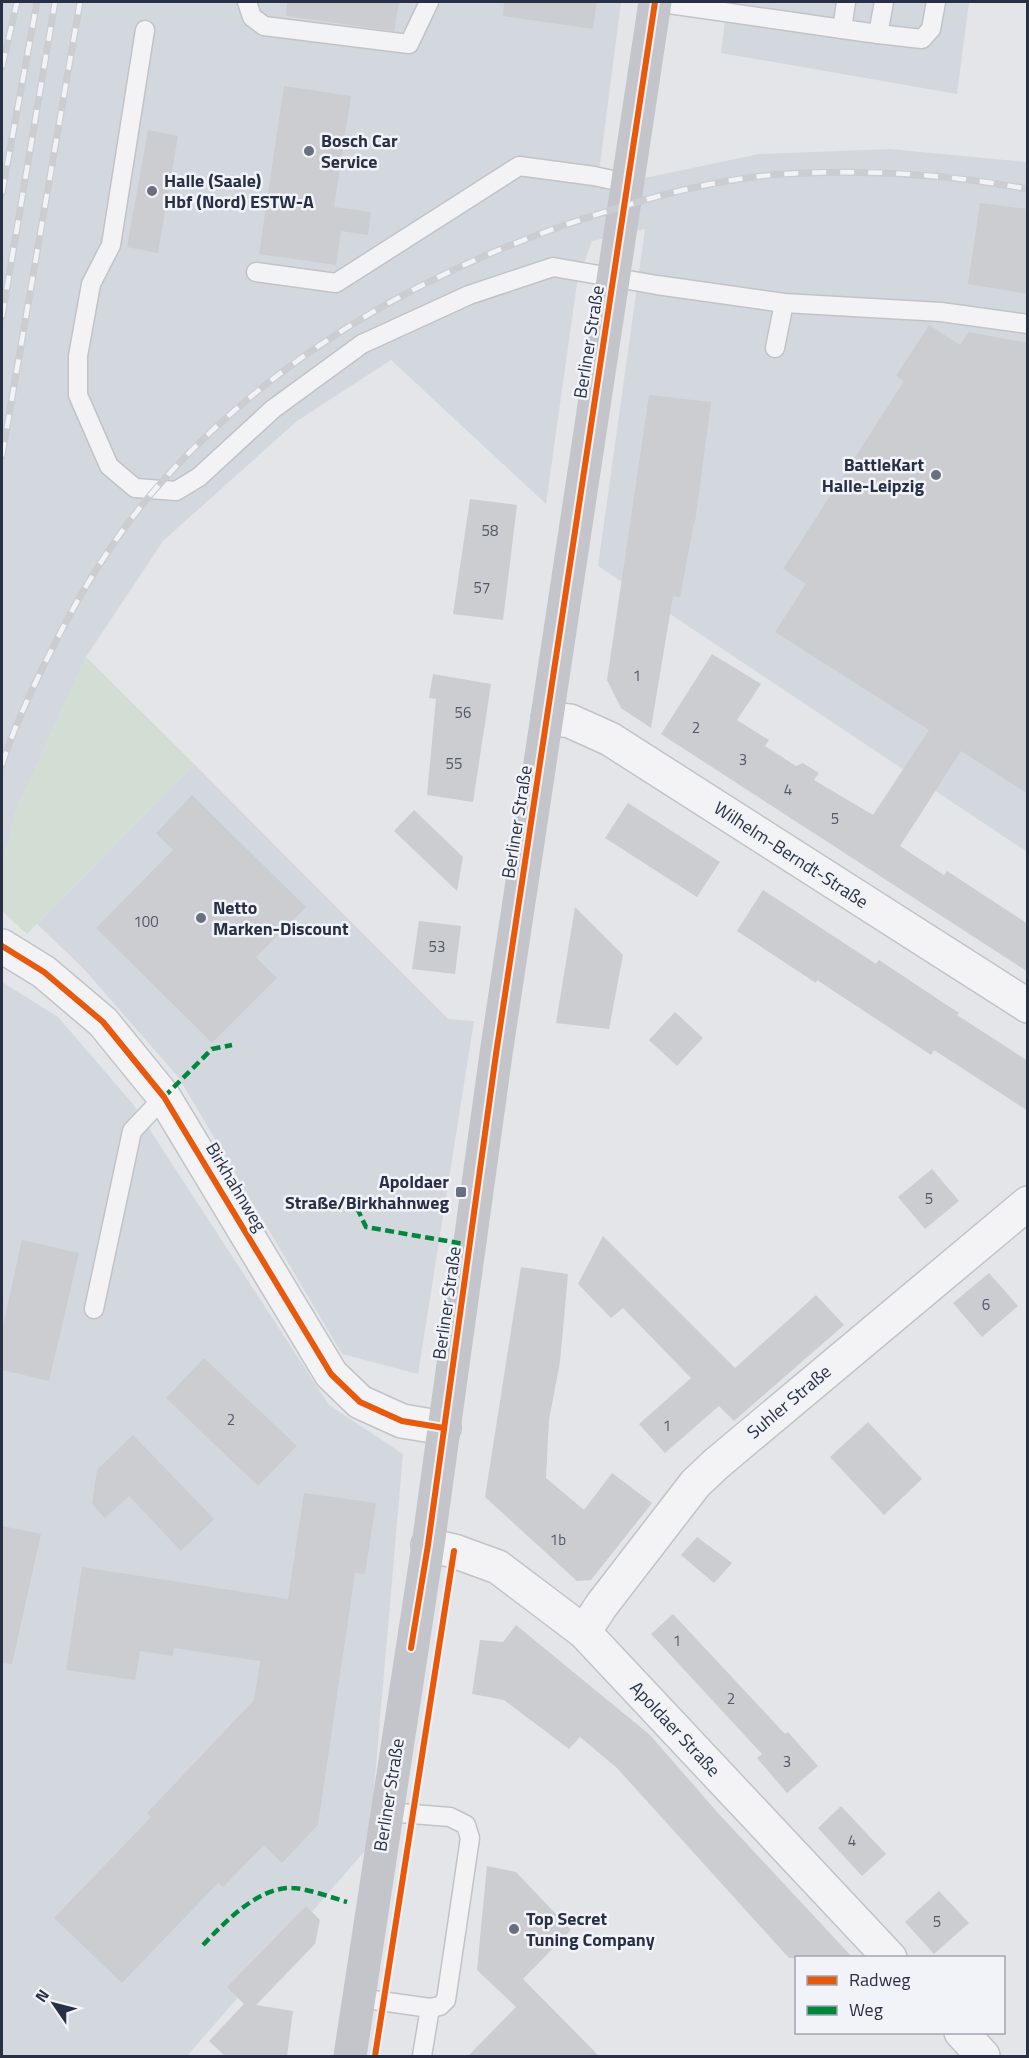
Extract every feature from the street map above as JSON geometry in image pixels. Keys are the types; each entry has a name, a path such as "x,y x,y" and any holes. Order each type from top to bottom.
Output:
{"street":[{"name":"Berliner Straße","path":"350,2056 428,1545 496,1054 655,2"},
{"name":"Wilhelm-Berndt-Straße","path":"548,718 570,720 610,739 1028,1006"},
{"name":"Birkhahnweg","path":"2,946 44,972 104,1022 164,1097 331,1374 360,1402 402,1421 444,1428"},
{"name":"Suhler Straße","path":"584,1632 601,1606 695,1484 1028,1203"},
{"name":"Apoldaer Straße","path":"428,1545 454,1551 498,1567 584,1632 888,1956"},
{"path":"963,2034 983,2056"}],"lane":[{"path":"247,2 252,17 264,26 409,44 429,2"},
{"path":"655,2 737,7 842,29 922,39 931,29 936,2"},
{"path":"842,29 846,2"},
{"path":"878,34 884,2"},
{"path":"145,30 111,245 91,284 78,356 78,395 109,466 135,488 176,492 199,477 273,409 362,344 469,295 553,267 784,303 941,312 1028,324"},
{"path":"256,272 336,283 519,166 627,183"},
{"path":"775,348 784,303"},
{"path":"94,1309 132,1131 164,1097"},
{"path":"359,1998 430,2008 440,2006 446,2000 470,1838 466,1825 450,1817 387,1812"},
{"path":"422,2056 430,2008"}],"shaded area":[{"path":"2,2 621,2 597,188 759,154 890,149 1027,162 1027,852 598,566 645,229 592,241 577,283 546,504 391,360 297,421 163,541 86,657 16,811 2,867"},
{"path":"727,2 969,2 957,94 721,53"},
{"path":"86,657 194,764 27,934 2,911 2,867 16,811"},
{"path":"194,764 448,1019 474,1021 418,1374 342,1354 179,1078 82,967 37,924"},
{"path":"2,982 58,1017 133,1104 329,1405 403,1454 369,1846 187,2056 2,2056"}],"building":[{"path":"287,2 399,2 394,31 286,16"},
{"path":"504,2 597,2 593,29 503,16"},
{"name":"Bosch Car Service","path":"284,86 351,96 334,207 371,212 368,235 341,231 336,265 259,254"},
{"name":"Halle (Saale) Hbf (Nord) ESTW-A","path":"148,130 178,136 158,253 127,247"},
{"path":"980,203 1028,209 1028,294 968,284"},
{"name":"BattleKart Halle-Leipzig","path":"929,325 960,345 969,332 1028,343 1028,794 961,751 900,846 944,875 947,871 1028,924 1028,972 661,734 712,654 761,684 737,720 769,740 765,746 796,766 803,763 819,773 814,780 873,815 929,730 775,632 806,584 783,569 904,381 896,376"},
{"path":"649,395 711,402 695,523 680,597 673,596 651,728 621,708 607,680"},
{"path":"470,499 517,505 503,620 453,614"},
{"path":"433,674 491,684 473,802 427,795 436,699 429,698"},
{"name":"Netto Marken-Discount","path":"192,795 306,907 256,957 277,978 212,1043 96,928 173,850 156,833"},
{"path":"628,803 720,862 697,897 605,838"},
{"path":"414,810 463,857 457,891 394,831"},
{"path":"763,890 876,964 879,960 1028,1061 1028,1111 934,1050 931,1055 737,931"},
{"path":"575,907 623,955 609,1029 556,1023"},
{"path":"419,921 461,926 455,974 412,969"},
{"path":"675,1012 703,1038 677,1066 649,1040"},
{"path":"932,1169 959,1201 925,1229 898,1197"},
{"path":"603,1236 735,1368 816,1295 844,1325 734,1421 719,1406 665,1453 639,1424 691,1378 623,1308 611,1318 578,1284"},
{"path":"22,1240 79,1253 49,1381 2,1370 2,1330"},
{"path":"521,1267 568,1274 560,1362 549,1420 546,1478 584,1510 612,1473 652,1503 591,1580 577,1581 485,1497"},
{"path":"989,1273 1018,1306 982,1337 953,1303"},
{"path":"204,1358 297,1446 258,1486 166,1398"},
{"path":"868,1422 922,1479 884,1515 830,1457"},
{"path":"133,1435 214,1519 181,1551 129,1496 105,1518 92,1504 97,1470"},
{"path":"304,1493 376,1503 365,1574 355,1573 318,1825 282,1863 264,1845 223,1887 218,1883 122,1983 54,1918 151,1817 147,1813 254,1700 260,1661 174,1648 173,1656 140,1651 135,1680 66,1670 82,1567 288,1599"},
{"path":"2,1526 41,1534 12,1664 2,1663"},
{"path":"697,1537 732,1563 714,1583 681,1555"},
{"path":"673,1614 818,1766 787,1793 757,1758 762,1754 651,1634"},
{"path":"516,1625 650,1735 718,1813 851,1956 795,1956 795,1958 789,1958 617,1768 580,1737 569,1749 504,1700 472,1694 480,1640 503,1642"},
{"path":"841,1806 886,1854 862,1876 818,1828"},
{"path":"487,1866 516,1872 571,1930 523,1979 599,2056 468,2056 516,2007 477,1970"},
{"path":"939,1891 969,1923 934,1954 905,1922"},
{"path":"306,1906 320,1920 315,1944 256,2005 293,2011 287,2056 225,2056 209,2041 244,2004 227,1987"}],"railway":[{"path":"2,67 17,2"},
{"path":"2,193 37,2"},
{"path":"2,317 55,2"},
{"path":"2,456 80,2"},
{"path":"2,765 30,694 75,606 102,560 149,496 209,433 255,393 303,357 353,324 405,294 459,267 571,223 649,199 730,181 784,174 845,172 937,176 1028,189"}],"marked path":[{"path":"164,1097 212,1049 232,1045"},
{"path":"357,1208 366,1227 470,1245"},
{"path":"203,1945 243,1908 267,1893 279,1889 305,1890 347,1902"}],"cycle path":[{"path":"411,1648 428,1545 496,1054 655,2"},
{"path":"2,946 44,972 103,1022 164,1097 331,1374 360,1402 402,1421 444,1428"},
{"path":"375,2056 454,1551"}],"place":[{"name":"Bosch Car Service","path":"309,151"},
{"name":"Halle (Saale) Hbf (Nord) ESTW-A","path":"152,191"},
{"name":"BattleKart Halle-Leipzig","path":"936,475"},
{"name":"Netto Marken-Discount","path":"201,918"},
{"name":"Apoldaer Straße/Birkhahnweg","path":"461,1192"},
{"name":"Top Secret Tuning Company","path":"514,1929"}]}
